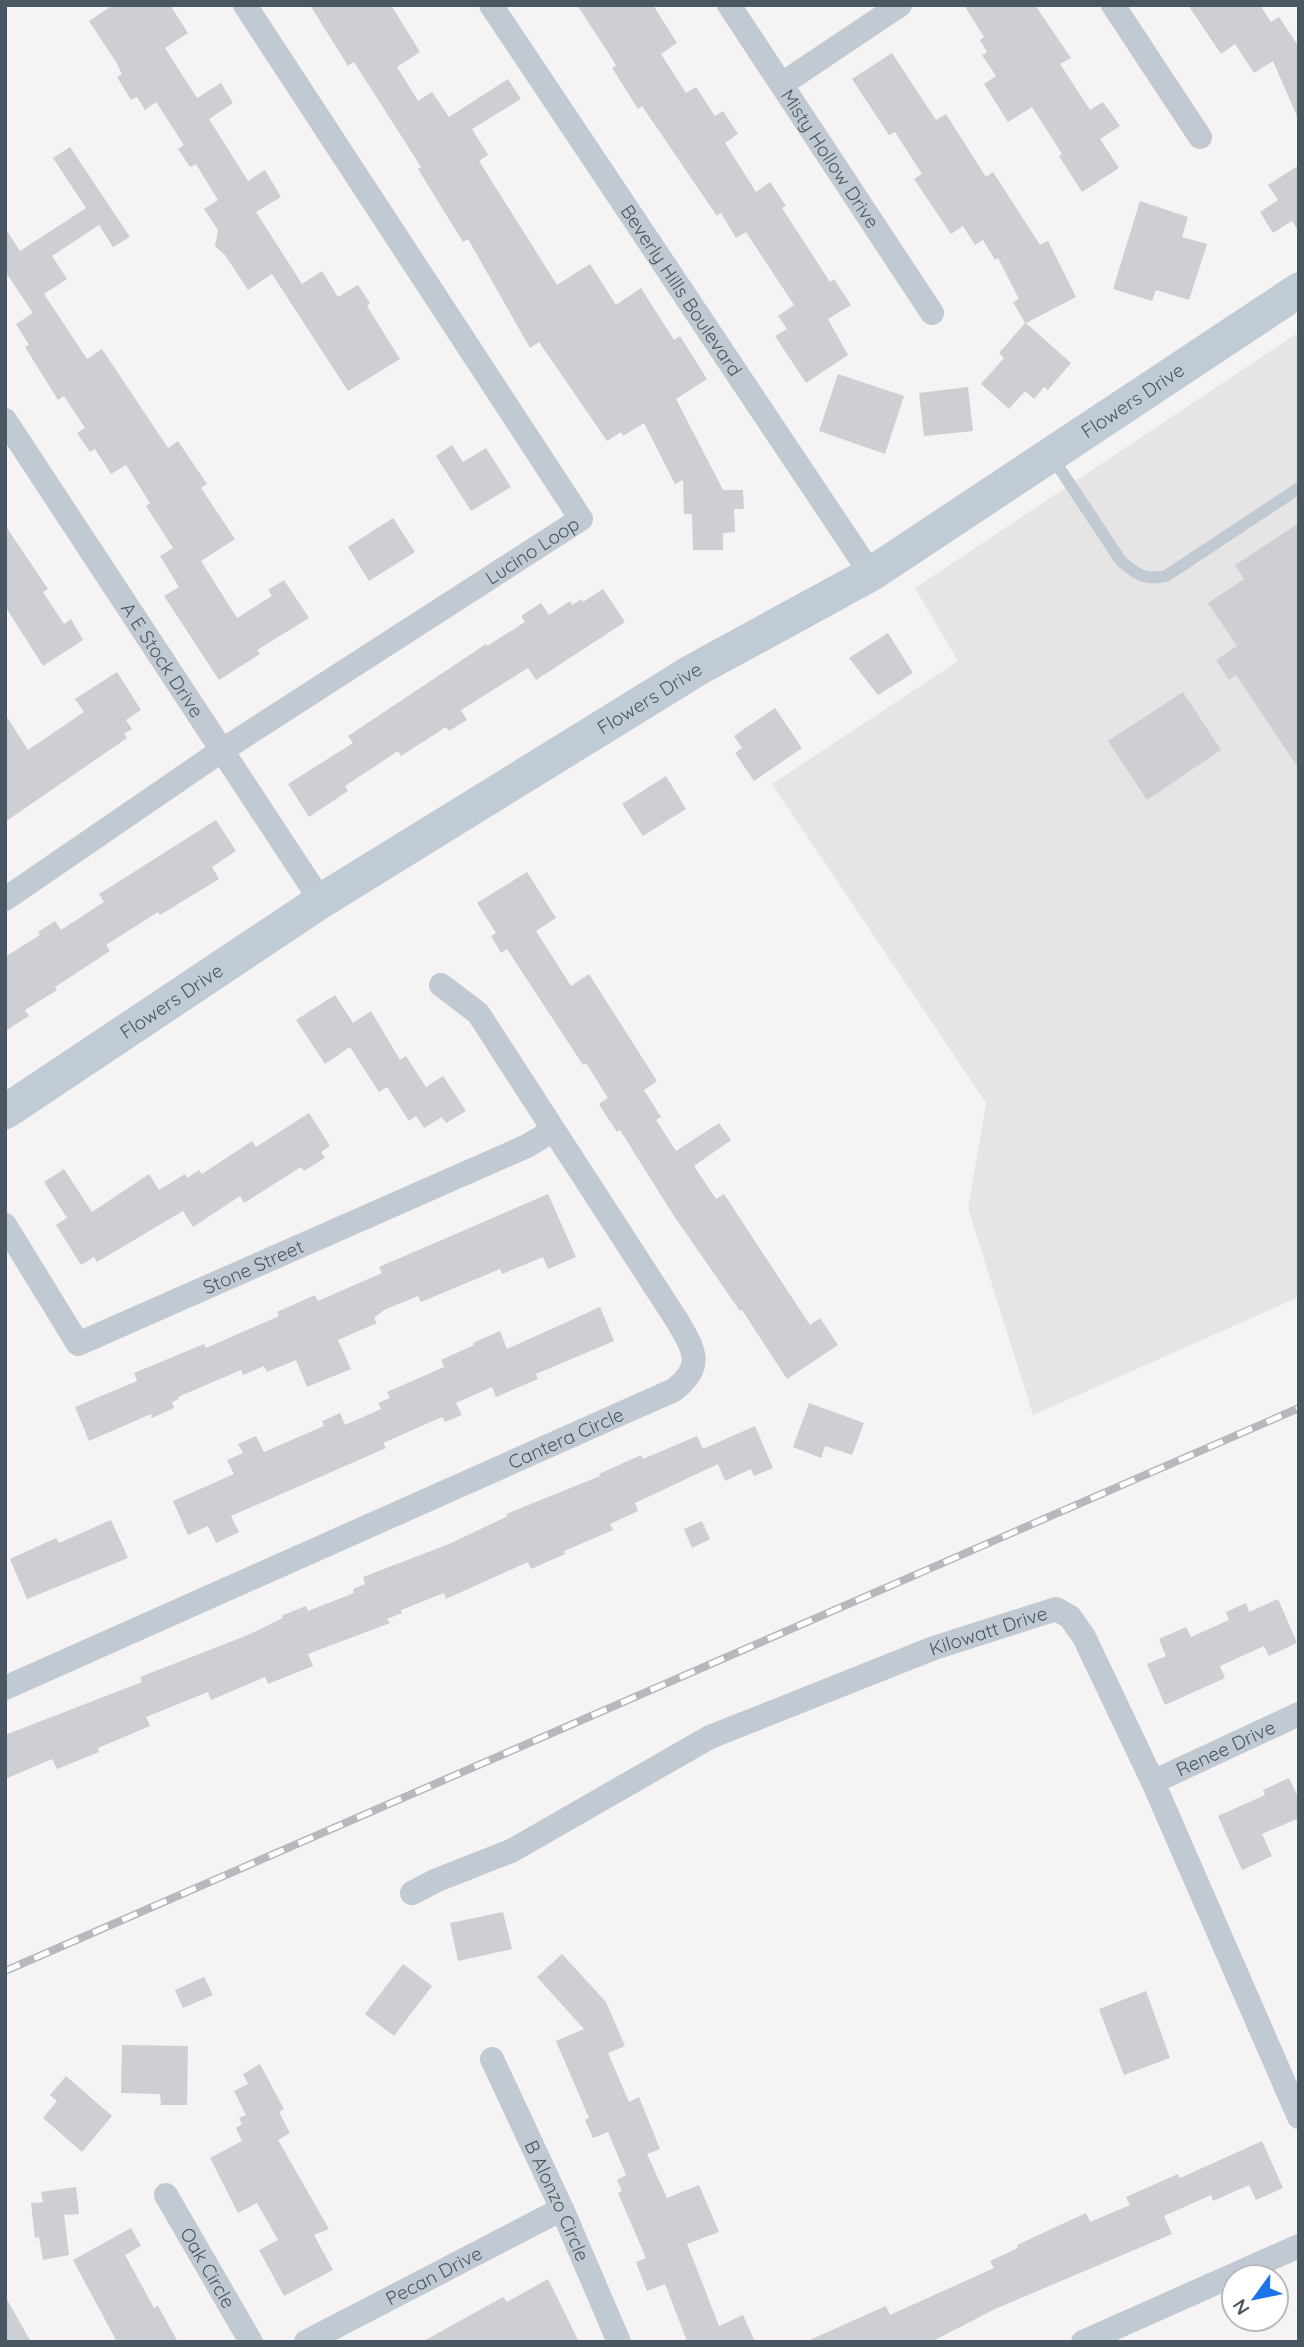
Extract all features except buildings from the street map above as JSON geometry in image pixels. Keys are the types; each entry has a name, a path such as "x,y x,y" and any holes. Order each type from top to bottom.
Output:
{"street":[{"name":"Lucino Loop","path":"5,899 220,751 581,519 245,5"},
{"name":"Beverly Hills Boulevard","path":"491,5 871,574"},
{"name":"Misty Hollow Drive","path":"729,5 932,313"},
{"path":"782,84 900,5"},
{"path":"1113,5 1200,137"},
{"name":"Flowers Drive","path":"5,1112 321,901 695,670 871,574 1299,290"},
{"name":"A E Stock Drive","path":"5,420 321,901"},
{"name":"Cantera Circle","path":"5,1688 674,1390 688,1378 695,1363 691,1345 478,1013 441,985"},
{"name":"Stone Street","path":"5,1225 78,1343 527,1146 552,1130"},
{"name":"Kilowatt Drive","path":"412,1894 437,1880 512,1851 710,1737 934,1648 1056,1609 1070,1617 1084,1637 1153,1782 1299,2117"},
{"name":"Renee Drive","path":"1153,1782 1299,1714"},
{"name":"B Alonzo Circle","path":"492,2059 562,2209 619,2342"},
{"name":"Oak Circle","path":"166,2195 251,2342"},
{"name":"Pecan Drive","path":"306,2342 562,2209"},
{"path":"1083,2342 1299,2246"}],"lane":[{"path":"1051,455 1121,561 1136,574 1150,580 1174,571 1299,488"}],"shaded area":[{"path":"1299,332 1299,1297 1033,1415 968,1208 986,1103 772,784 958,661 915,588"}],"railway":[{"path":"5,1971 1299,1408"}]}
